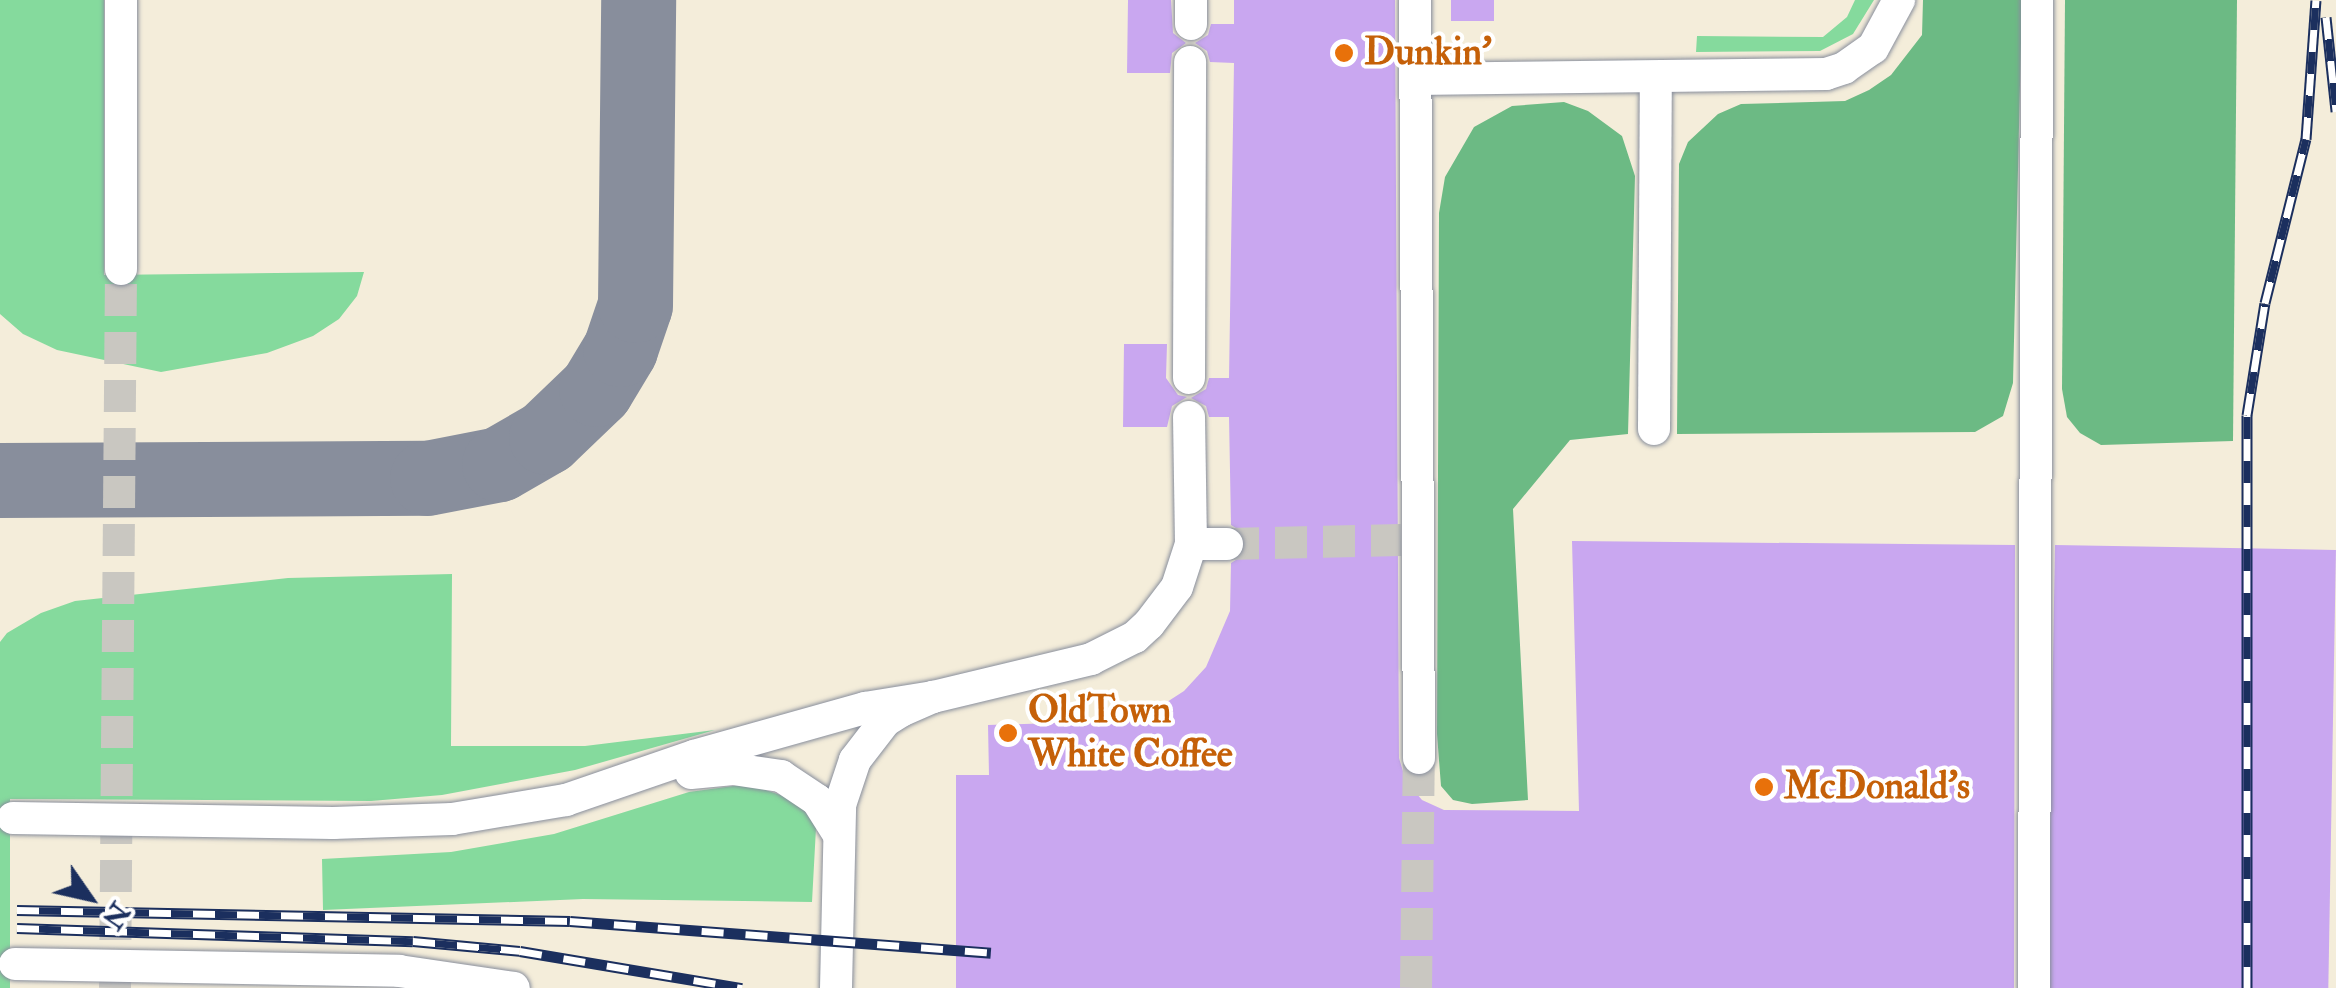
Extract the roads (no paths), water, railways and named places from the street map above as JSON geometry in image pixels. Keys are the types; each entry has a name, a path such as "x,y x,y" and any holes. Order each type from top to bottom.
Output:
{"street":[{"path":"121,0 121,268"},
{"path":"1415,0 1411,540 1419,758"},
{"path":"1416,79 1804,76 1844,68 1874,48 1899,0"},
{"path":"2034,988 2038,0"},
{"path":"1189,378 1190,62"},
{"path":"1654,429 1656,77"},
{"path":"14,818 333,822 452,818 566,800 637,779 694,756 808,724 1091,659 1135,637 1177,587 1191,544 1189,417"},
{"path":"1191,544 1227,544"},
{"path":"836,988 840,805 862,750 885,721 933,697"},
{"path":"637,779 733,769 782,776 816,800 840,837"},
{"path":"820,988 838,952"},
{"path":"15,964 399,971 514,988"}],"tunnel":[{"path":"115,988 121,269"},
{"path":"1227,544 1401,540"},
{"path":"1416,988 1419,758"}],"railway":[{"path":"2247,988 2247,415 2265,303 2306,139 2316,0"},
{"path":"2326,17 2336,111"},
{"path":"17,910 570,921 991,953"},
{"path":"17,928 413,941 520,951 742,988"}],"place":[{"name":"Dunkin'","path":"1344,53"},
{"name":"OldTown White Coffee","path":"1008,733"},
{"name":"McDonald's","path":"1764,787"}]}
